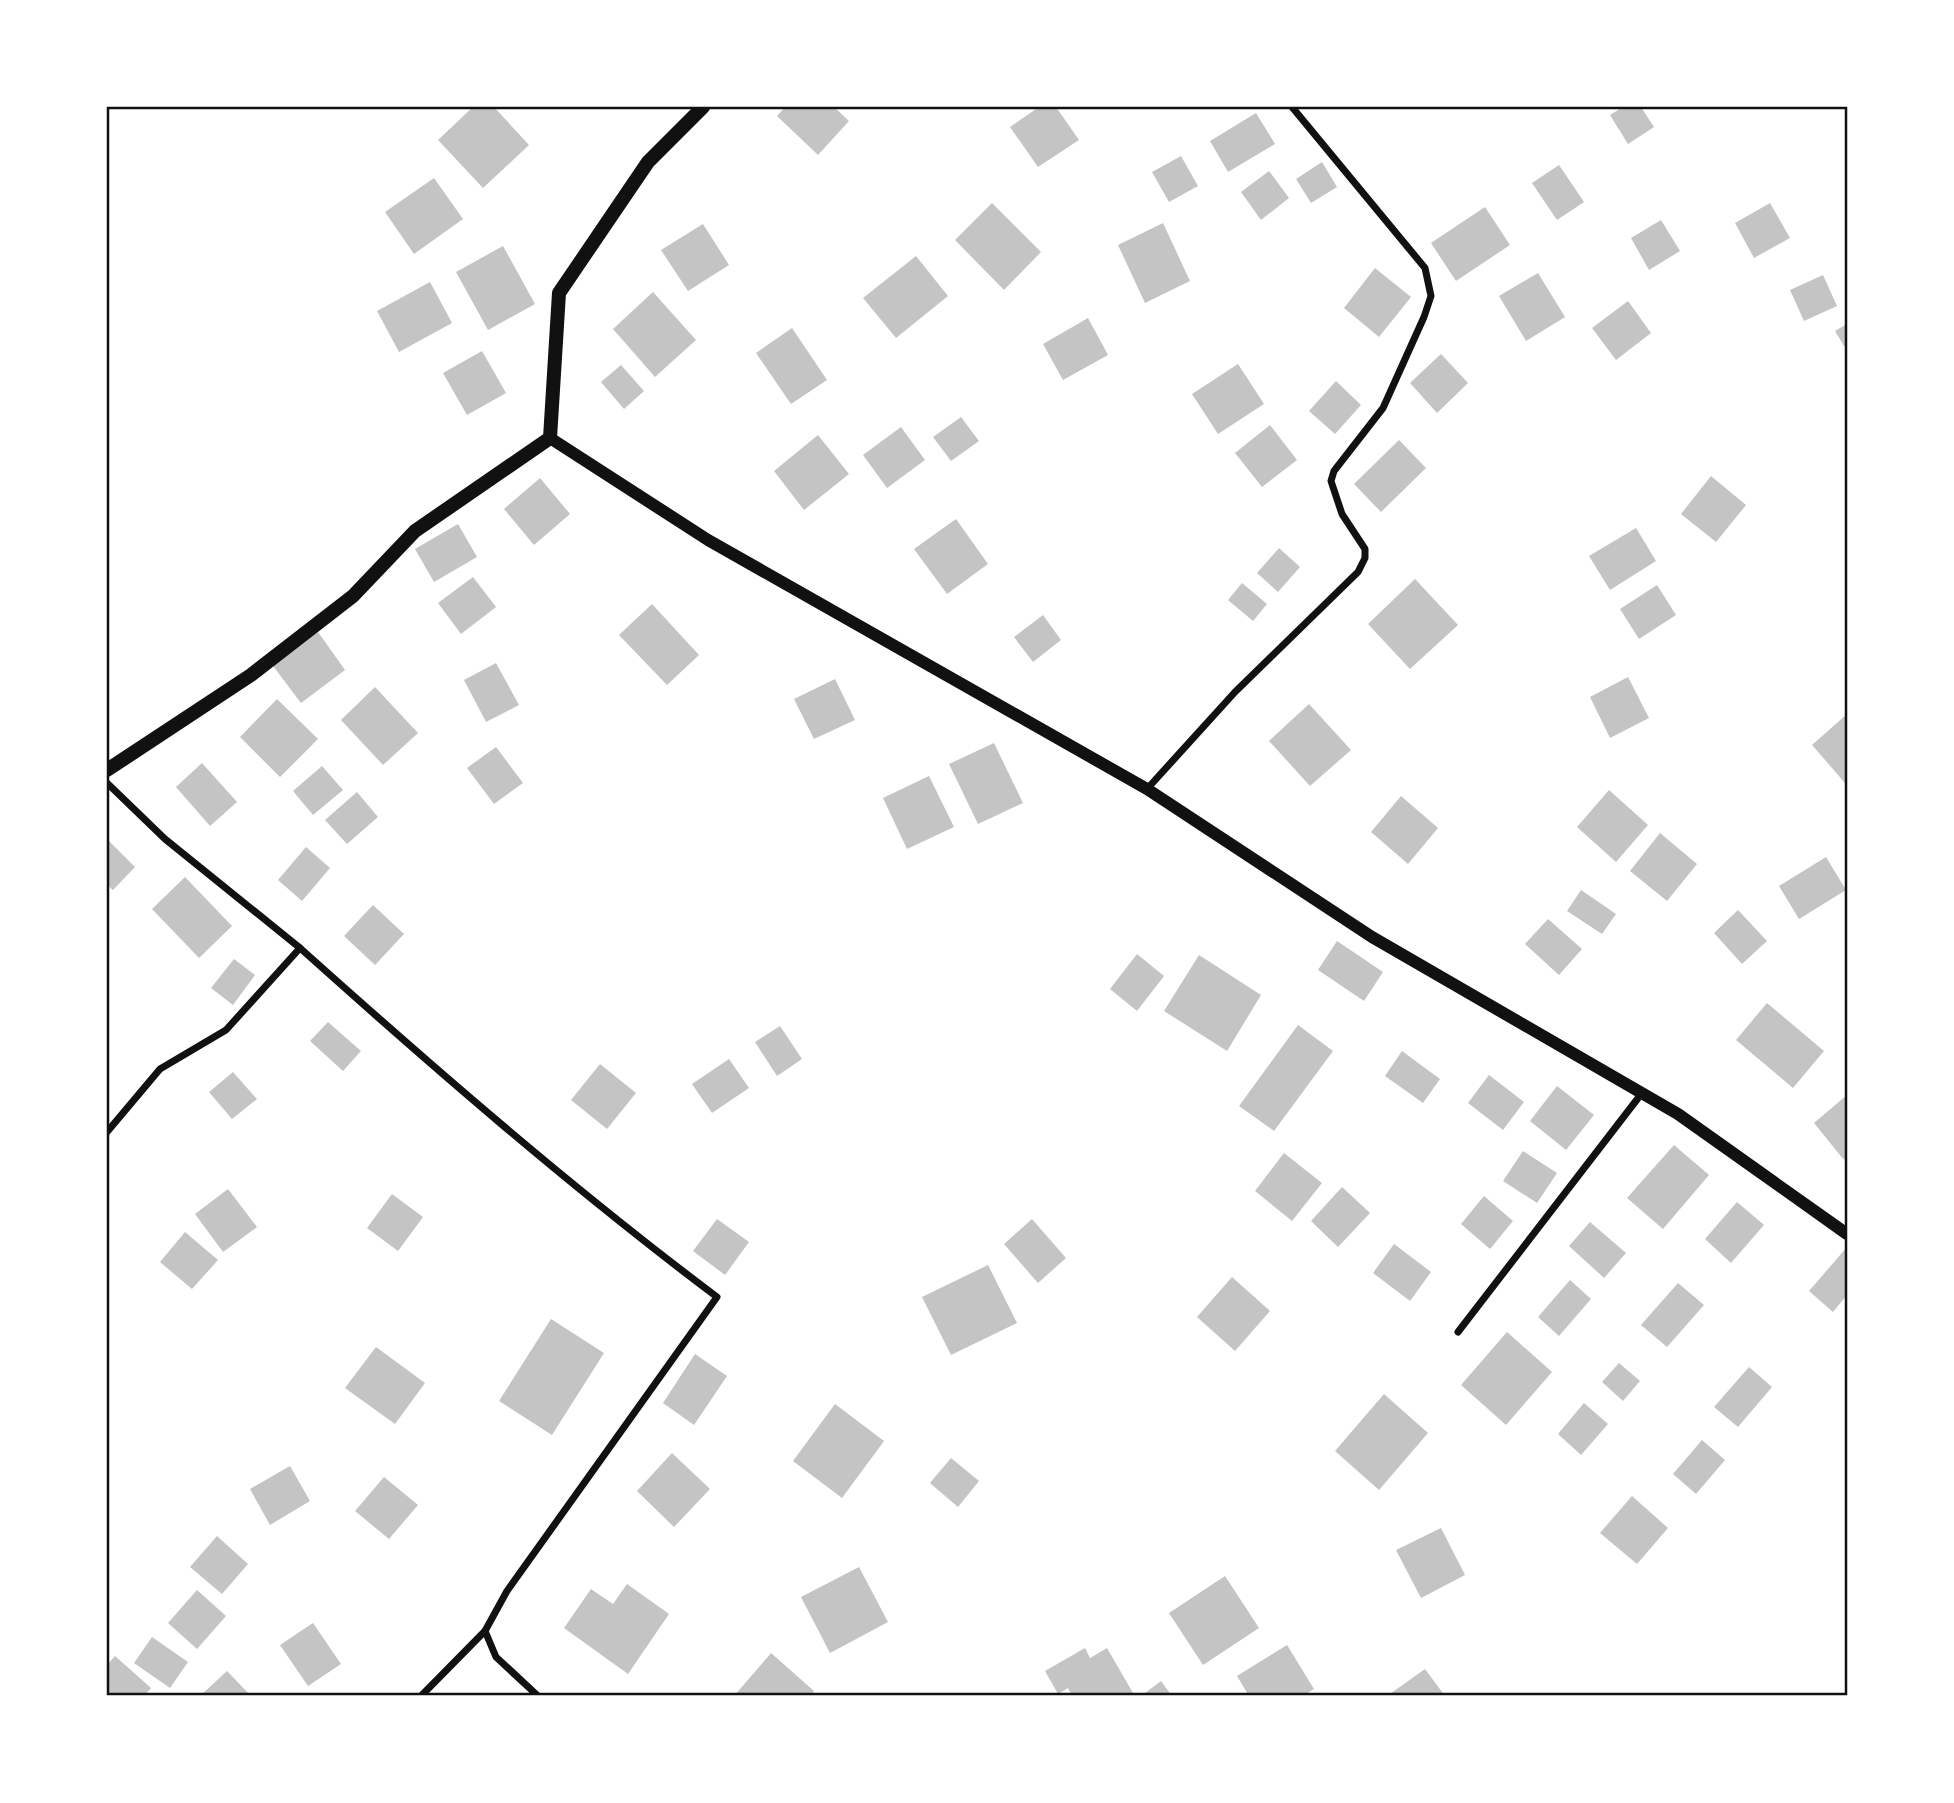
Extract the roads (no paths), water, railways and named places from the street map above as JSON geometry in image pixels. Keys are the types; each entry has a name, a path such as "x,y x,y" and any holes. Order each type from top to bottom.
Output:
{"main road":[{"path":"107,770 251,675 353,596 415,531 550,438 559,293 648,162 704,107"}],"street":[{"path":"1147,789 1235,692 1358,572 1365,558 1365,549 1342,514 1331,481 1334,471 1383,408 1431,296 1425,268 1292,107"},
{"path":"550,438 708,540 1147,789 1372,937 1678,1114 1847,1234"},
{"path":"107,783 165,839 300,948 511,1133 619,1223 717,1297 507,1591 485,1631 421,1696"},
{"path":"107,1132 160,1069 226,1030 300,948"},
{"path":"1458,1332 1642,1093"},
{"path":"485,1631 496,1657 538,1696"}]}
